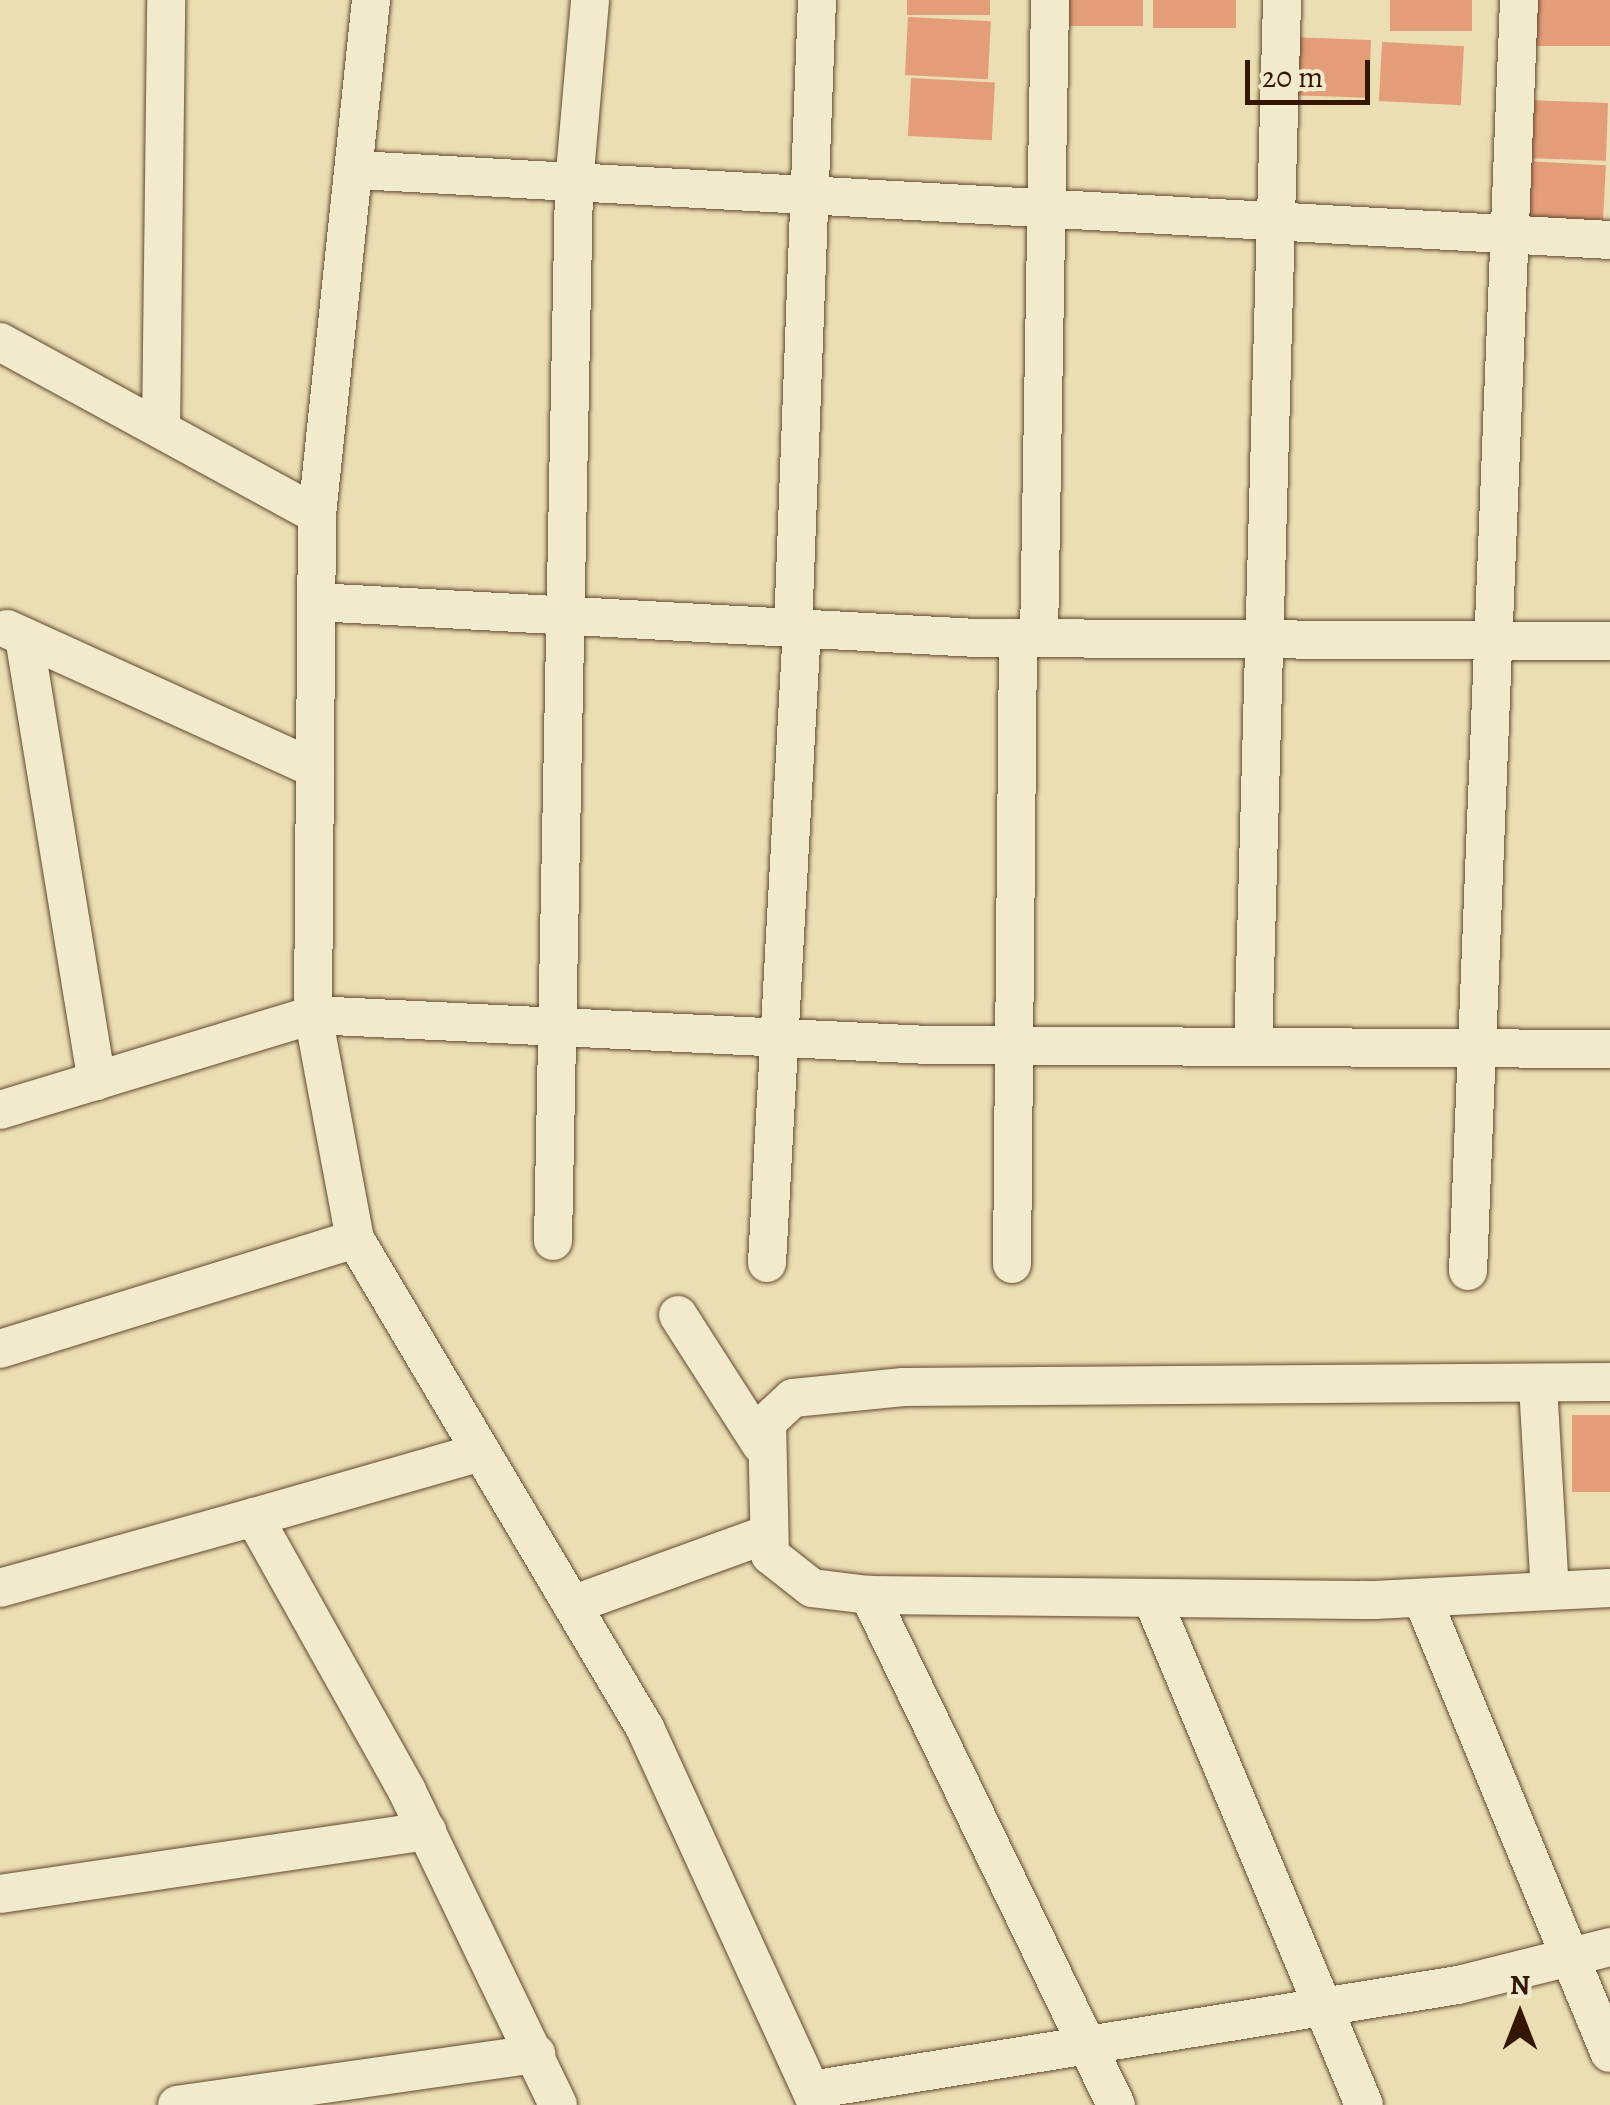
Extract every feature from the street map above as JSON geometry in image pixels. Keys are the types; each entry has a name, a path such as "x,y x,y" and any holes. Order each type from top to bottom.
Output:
{"street":[{"path":"161,430 166,0"},
{"path":"371,0 356,100 358,170 317,515 314,1015 356,1239 645,1728 815,2098 1322,2008 1610,1947"},
{"path":"553,1241 553,1027 569,615 574,184 590,0"},
{"path":"767,1263 798,628 802,199 817,0"},
{"path":"1012,1264 1008,1045 1028,638 1050,0"},
{"path":"1253,1047 1282,0"},
{"path":"1468,1271 1519,0"},
{"path":"358,170 1044,214 1610,240"},
{"path":"0,342 317,515"},
{"path":"316,602 1028,638 1610,641"},
{"path":"12,632 316,769"},
{"path":"12,632 97,1081"},
{"path":"0,1110 314,1015 1008,1045 1610,1049"},
{"path":"0,1349 356,1239"},
{"path":"678,1316 761,1445"},
{"path":"1610,1382 903,1388 794,1398 766,1422 761,1445 768,1534 788,1578 869,1595 1154,1601 1422,1598 1610,1588"},
{"path":"1538,1385 1550,1592"},
{"path":"0,1588 481,1452"},
{"path":"254,1517 427,1831 558,2105"},
{"path":"572,1605 768,1534"},
{"path":"869,1595 1091,2046 1116,2105"},
{"path":"1422,1598 1564,1959 1610,2053"},
{"path":"1154,1601 1364,2105"},
{"path":"0,1894 427,1831"},
{"path":"178,2105 536,2054"}],"building":[{"path":"907,0 990,0 990,15 907,15"},
{"path":"1060,0 1143,0 1143,26 1060,26"},
{"path":"1153,0 1236,0 1236,28 1153,28"},
{"path":"1390,0 1472,0 1472,31 1390,31"},
{"path":"1527,0 1610,0 1610,46 1527,46"},
{"path":"908,17 991,21 988,79 905,75"},
{"path":"1288,37 1371,40 1369,98 1286,95"},
{"path":"1382,42 1464,46 1461,105 1379,101"},
{"path":"911,78 995,82 992,140 908,136"},
{"path":"1525,100 1608,103 1606,161 1523,158"},
{"path":"1524,161 1606,165 1603,223 1521,219"},
{"path":"1572,1415 1610,1415 1610,1492 1572,1492"}]}
